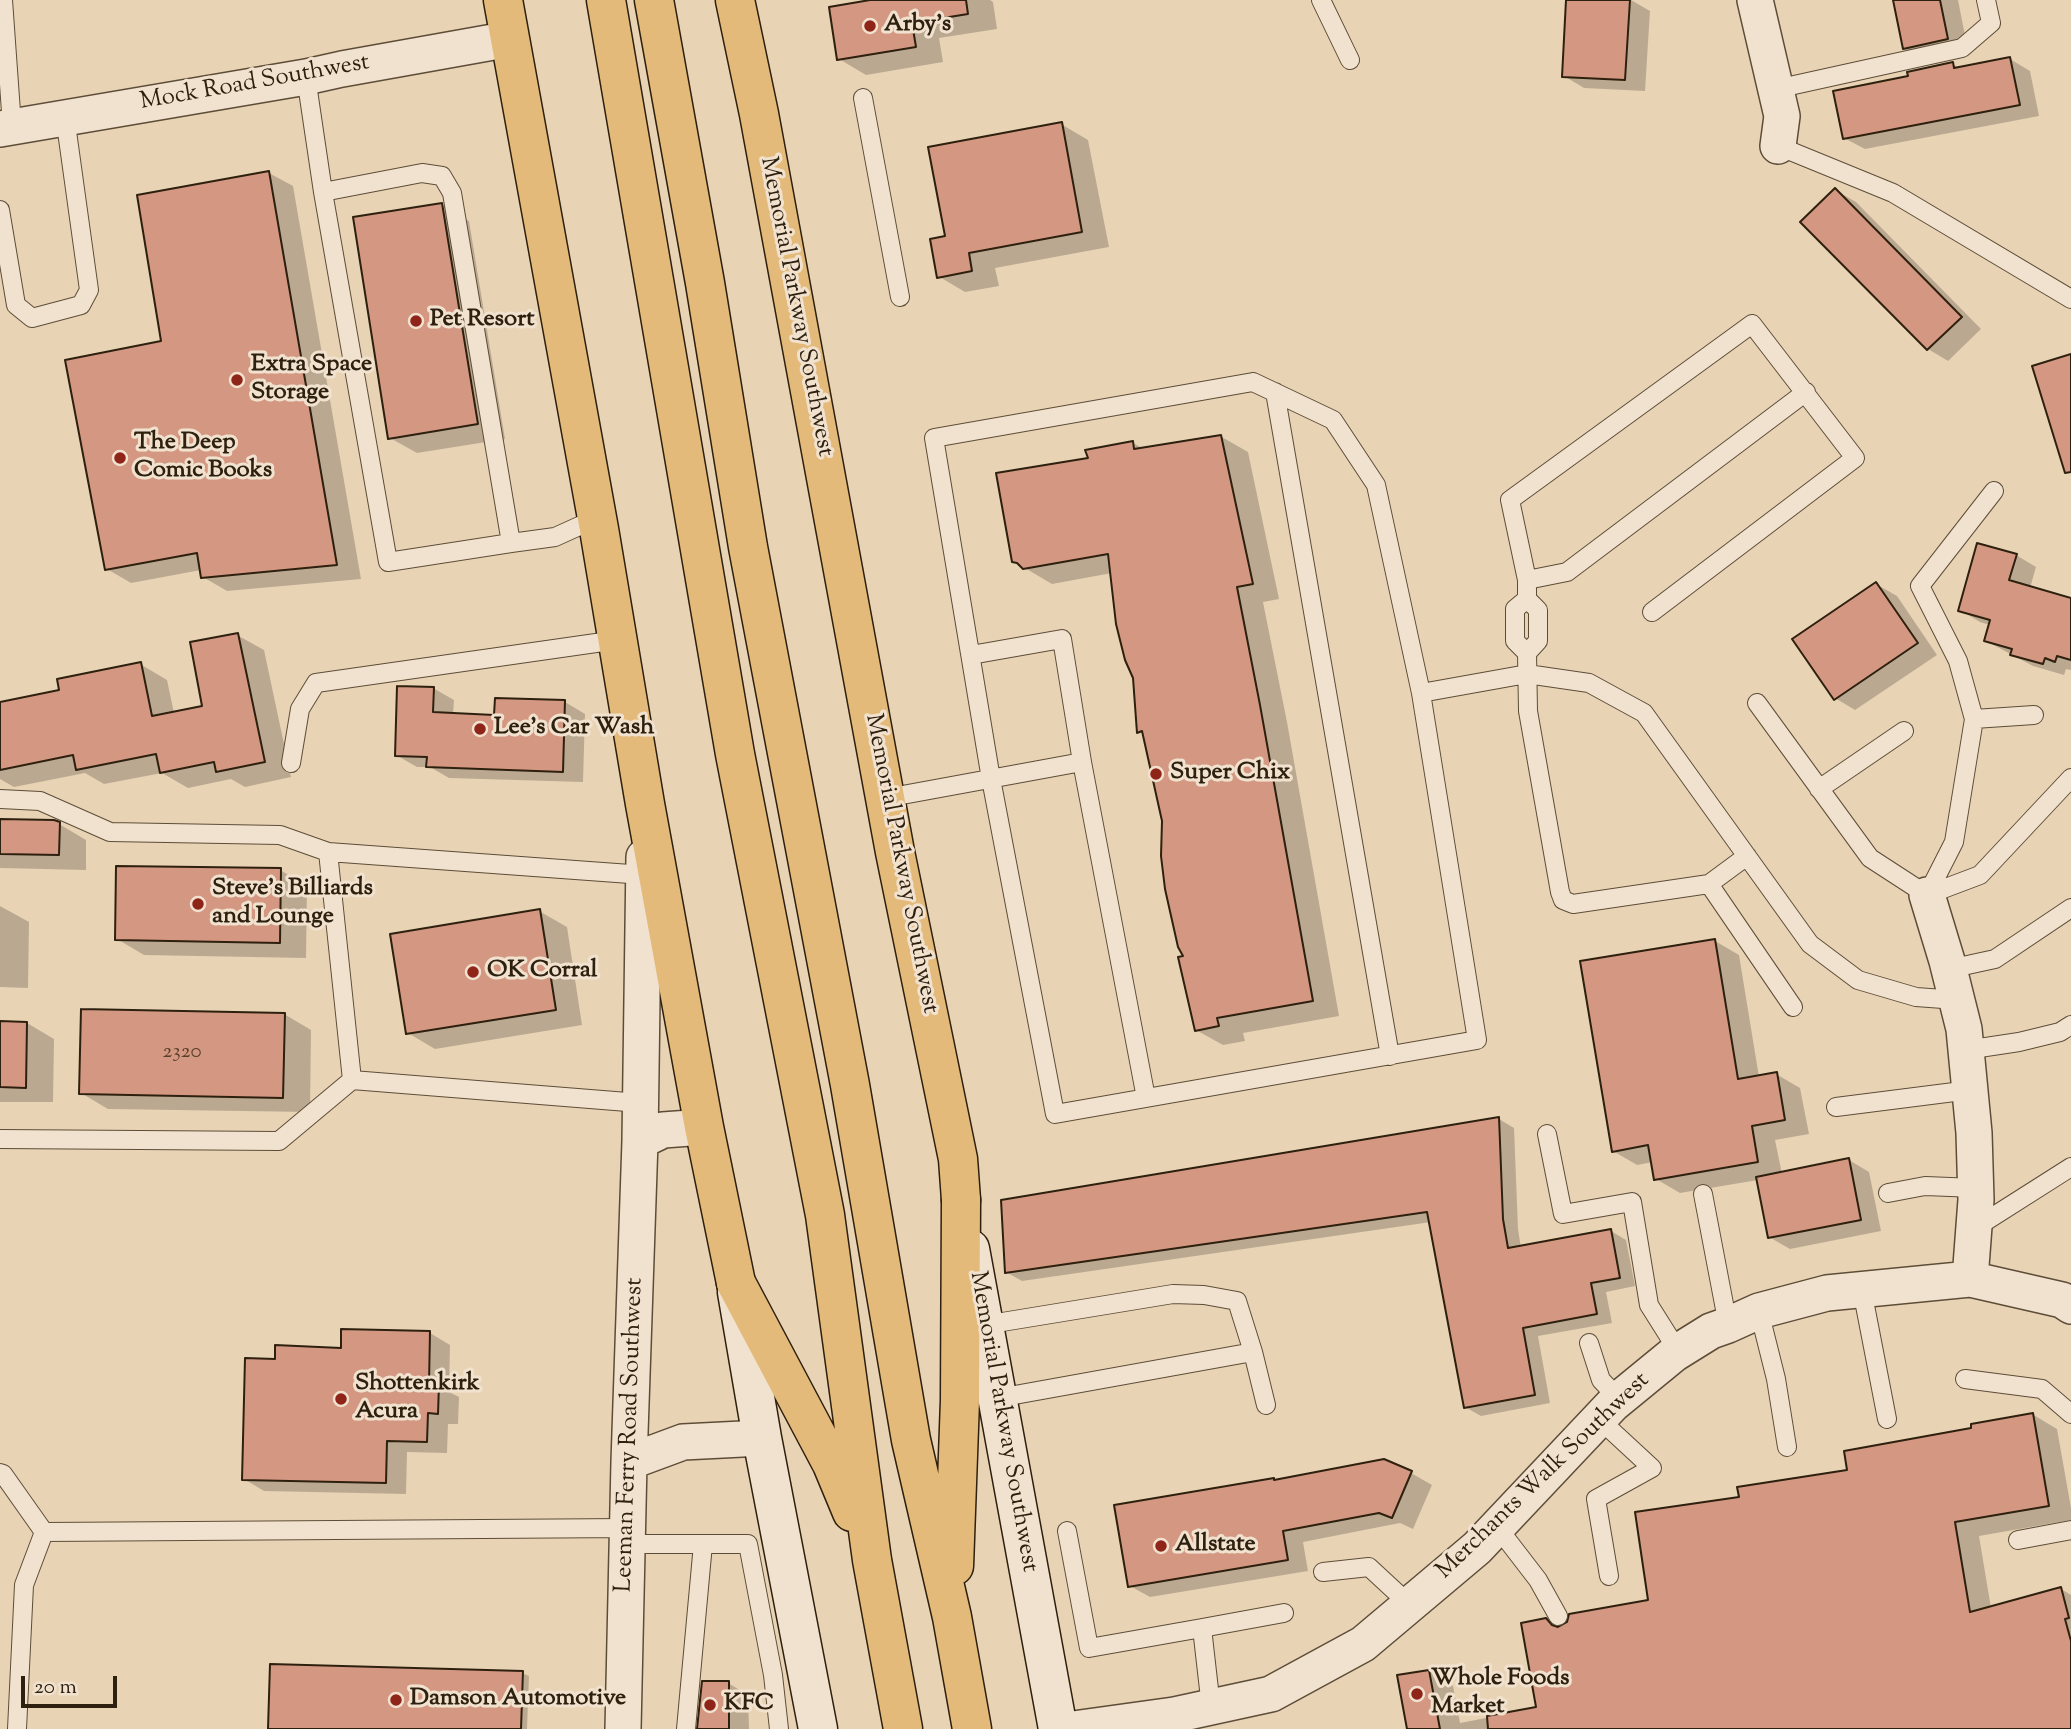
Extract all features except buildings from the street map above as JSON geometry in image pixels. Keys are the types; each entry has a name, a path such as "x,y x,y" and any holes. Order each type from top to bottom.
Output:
{"main road":[{"path":"503,0 597,519 645,804 704,1127 736,1283 762,1438 765,1541 818,1729"},
{"path":"606,0 735,754 825,1215 872,1560 903,1729"},
{"path":"654,0 705,283 748,547 850,1085 911,1440 952,1617 972,1729"},
{"name":"Memorial Parkway Southwest","path":"735,0 762,127 886,798 958,1159 961,1200 1058,1729"},
{"path":"952,1617 960,1400 961,1200"},
{"path":"736,1283 832,1464 872,1560"}],"street":[{"path":"1755,0 1782,116 1778,146"},
{"name":"Mock Road Southwest","path":"6,127 306,77 510,39"},
{"name":"Leeman Ferry Road Southwest","path":"623,1729 640,1141 645,804"},
{"path":"1927,895 1964,1029 1974,1133 1976,1188 1970,1279"},
{"path":"640,1141 663,1130 704,1127"},
{"name":"Merchants Walk Southwest","path":"1073,1729 1174,1715 1271,1694 1363,1644 1498,1528 1609,1409 1678,1351 1711,1331 1759,1311 1827,1293 1970,1279 2062,1300 2071,1306"},
{"path":"629,1462 683,1441 762,1438"}],"lane":[{"path":"3,0 6,127"},
{"path":"1321,0 1350,60"},
{"path":"1776,89 1962,48 1991,23 1986,0"},
{"path":"306,77 323,192 388,562 555,537 597,519"},
{"path":"863,98 900,297"},
{"path":"0,210 16,305 32,318 82,305 89,290 65,117"},
{"path":"1778,146 1893,193 2071,299"},
{"path":"323,192 422,173 442,176 452,193 511,543"},
{"path":"1527,590 1510,500 1752,324 1855,458 1652,612"},
{"path":"1253,382 1275,392 1333,420 1376,485 1421,693 1478,1040 1055,1114 991,779 934,438 1253,382"},
{"path":"1275,392 1390,1056"},
{"path":"1746,856 1709,884 1573,904 1563,900 1559,892 1528,711 1527,653 1515,641 1515,609 1527,590 1567,572 1806,392"},
{"path":"1927,895 1954,842 1974,719 1958,661 1920,586 1994,491"},
{"path":"971,655 1062,639 1082,762 1146,1098"},
{"path":"291,763 300,709 316,683 617,640"},
{"path":"1421,693 1527,674 1589,683 1644,713 1810,944 1858,980 1916,997 1953,985 2071,908"},
{"path":"1757,703 1870,858 1927,895"},
{"path":"1974,719 2034,715"},
{"path":"1819,789 1904,731"},
{"path":"886,798 1082,762"},
{"path":"1927,895 1980,875 2071,778"},
{"path":"0,799 40,800 110,832 280,835 328,852 644,875"},
{"path":"328,852 352,1080"},
{"path":"1709,884 1793,1007"},
{"path":"1966,1050 2039,1037 2071,1026"},
{"path":"0,1139 279,1141 352,1080 640,1103"},
{"path":"1836,1107 1970,1090"},
{"path":"1547,1134 1563,1214 1632,1202 1649,1305 1678,1351"},
{"path":"1975,1228 2071,1167"},
{"path":"1888,1193 1925,1186 1976,1188"},
{"path":"1703,1194 1728,1325"},
{"path":"1862,1290 1887,1419"},
{"path":"984,1325 1173,1294 1205,1295 1237,1301 1266,1405"},
{"path":"1759,1311 1776,1379 1787,1447"},
{"path":"1589,1343 1609,1409 1652,1468 1596,1499 1609,1576"},
{"path":"998,1398 1253,1352"},
{"path":"1965,1379 2042,1389 2071,1414"},
{"path":"0,1474 3,1474 44,1532"},
{"path":"1498,1528 1538,1580 1558,1616"},
{"path":"2018,1540 2071,1530"},
{"path":"1067,1531 1089,1648 1284,1613"},
{"path":"44,1532 627,1536 702,1544 765,1541 779,1729"},
{"path":"17,1729 24,1585 44,1532"},
{"path":"685,1729 702,1544"},
{"path":"1323,1572 1369,1567 1410,1605"},
{"path":"1202,1628 1212,1707"}],"place":[{"name":"Arby's","path":"870,26"},
{"name":"Pet Resort","path":"416,321"},
{"name":"Extra Space Storage","path":"237,380"},
{"name":"The Deep Comic Books","path":"120,458"},
{"name":"Lee's Car Wash","path":"480,729"},
{"name":"Super Chix","path":"1156,774"},
{"name":"Steve's Billiards and Lounge","path":"198,904"},
{"name":"OK Corral","path":"473,972"},
{"name":"Shottenkirk Acura","path":"341,1399"},
{"name":"Allstate","path":"1161,1546"},
{"name":"Whole Foods Market","path":"1417,1694"},
{"name":"Damson Automotive","path":"396,1700"},
{"name":"KFC","path":"710,1705"}]}
